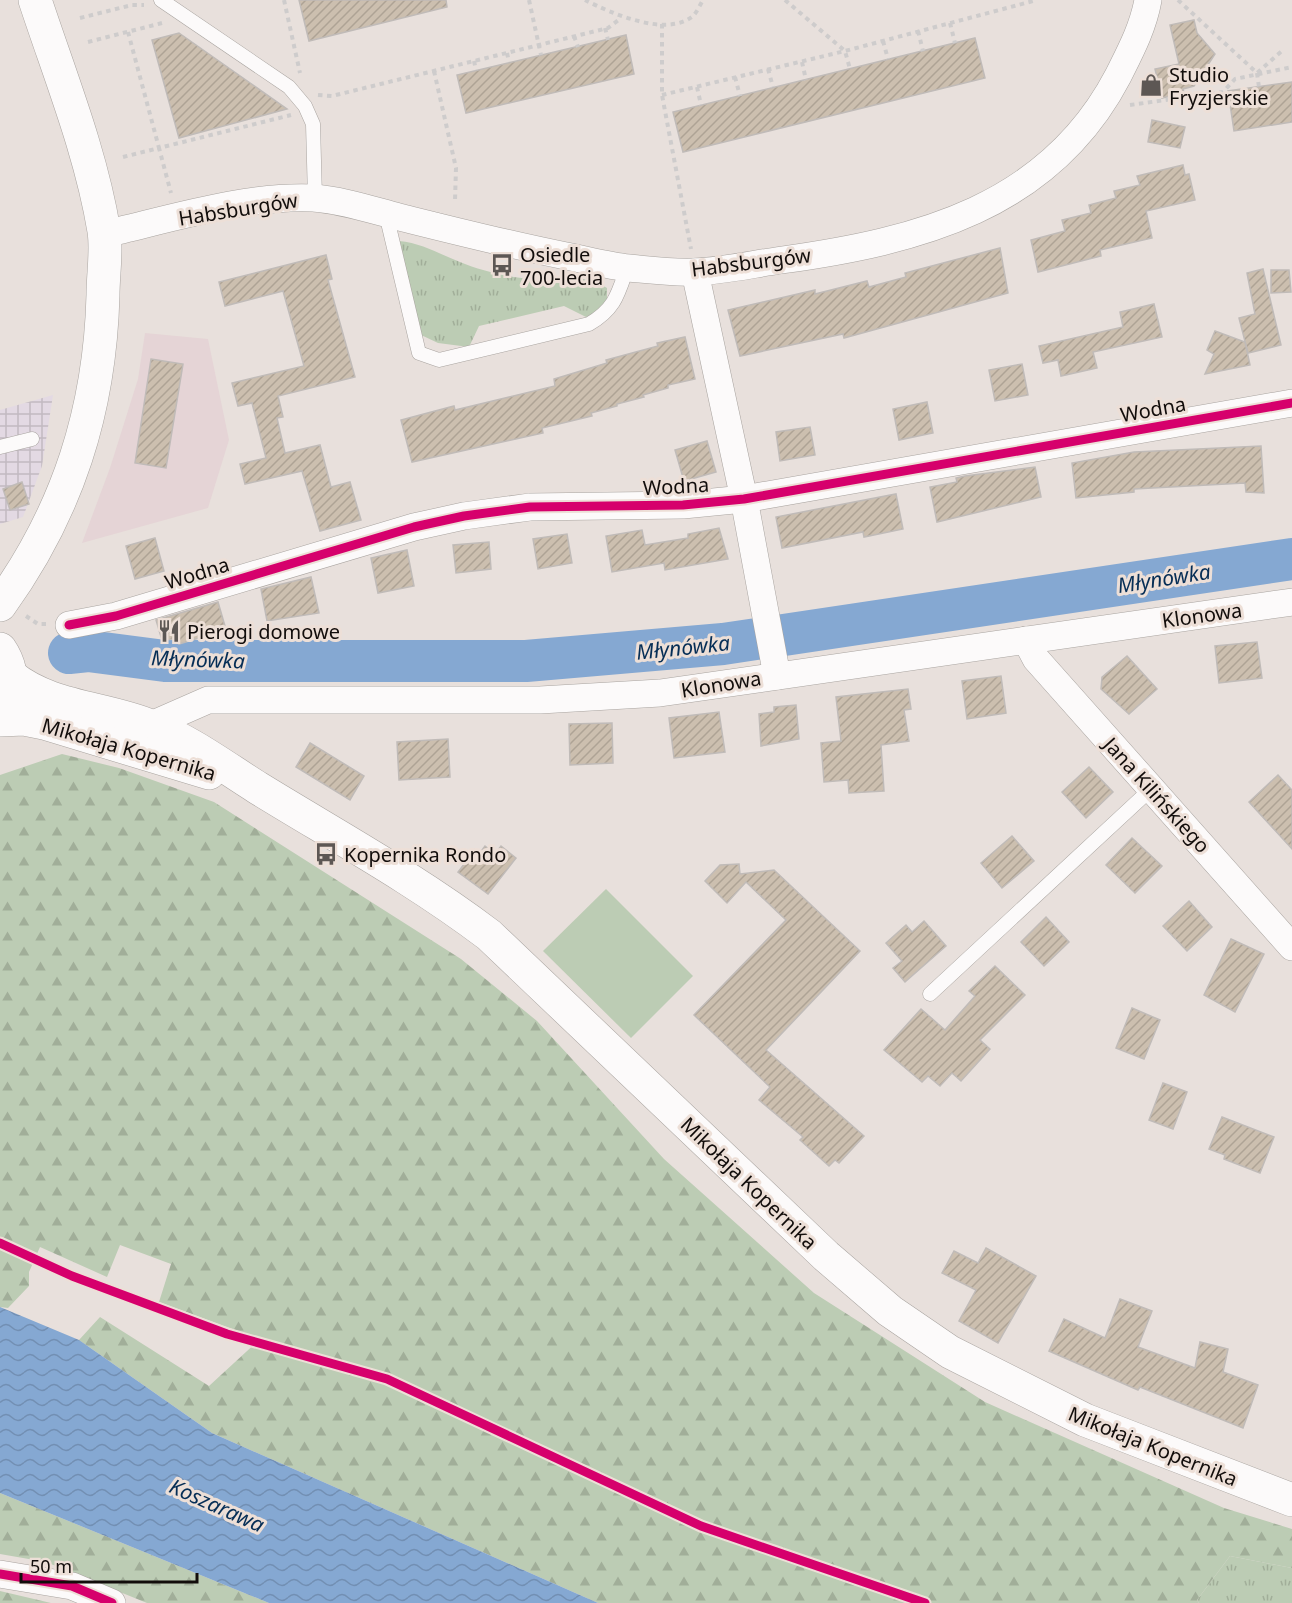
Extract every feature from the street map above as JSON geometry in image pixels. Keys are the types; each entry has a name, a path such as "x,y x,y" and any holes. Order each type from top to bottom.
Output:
{"main road":[{"path":"0,605 39,546 83,439 102,338 105,234 90,164 35,0"},
{"path":"0,718 10,691 5,662"},
{"name":"Mikołaja Kopernika","path":"5,662 27,689 51,698 151,725 208,754 256,787 382,861 443,900 489,935 826,1256 890,1311 924,1334 991,1374 1085,1420 1292,1500"},
{"name":"Mikołaja Kopernika","path":"0,718 44,723 256,787"}],"street":[{"name":"Habsburgów","path":"105,234 243,204 278,199 315,198 508,244 627,268 695,272 804,257 886,241 942,225 989,206 1040,172 1067,149 1095,116 1136,41 1148,0"},
{"path":"695,272 744,499 777,676"},
{"name":"Wodna","path":"69,625 116,616 414,527 464,516 530,507 682,505 744,499 1292,403"},
{"name":"Klonowa","path":"151,725 208,700 540,700 660,693 1292,602"},
{"name":"Jana Kilińskiego","path":"1026,640 1036,659 1292,947"},
{"path":"0,1574 72,1586 112,1603"}],"lane":[{"path":"155,3 289,87 305,106 311,116 314,131 315,198"},
{"path":"386,214 419,353 439,360 590,324 605,315 616,299 627,268"},
{"path":"0,447 32,439"},
{"path":"930,993 1151,789"}],"path":[{"path":"284,0 300,75"},
{"path":"529,0 541,55"},
{"path":"585,0 621,18 662,24 682,22 688,19 694,15 703,0"},
{"path":"785,0 845,51 850,69"},
{"path":"662,95 802,62 1037,0"},
{"path":"1178,0 1257,73 1259,87"},
{"path":"80,18 132,5 155,3"},
{"path":"309,91 332,96 605,28 621,18"},
{"path":"88,42 174,20"},
{"path":"950,23 955,43"},
{"path":"662,24 662,95 695,272"},
{"path":"605,28 608,40"},
{"path":"128,32 172,196"},
{"path":"918,32 923,51"},
{"path":"574,36 578,47"},
{"path":"884,41 888,59"},
{"path":"1257,73 1283,50"},
{"path":"507,53 509,62"},
{"path":"474,61 476,70"},
{"path":"802,62 806,80"},
{"path":"1126,105 1223,92 1235,79 1292,67"},
{"path":"768,69 773,87"},
{"path":"434,71 456,168 455,200"},
{"path":"735,77 740,96"},
{"path":"697,87 701,105"},
{"path":"123,157 296,114 293,107"}],"shaded area":[{"path":"145,333 208,339 229,440 208,508 82,543 110,468 138,379"},
{"path":"53,395 42,466 23,517 0,524 0,410"}],"green space":[{"path":"399,241 423,246 468,265 504,275 531,279 588,280 607,288 607,300 595,313 586,317 564,306 479,326 469,347 438,343 419,334"},
{"path":"62,754 119,768 214,802 461,959 537,1021 664,1159 814,1293 985,1402 1224,1508 1292,1529 1292,1568 1230,1556 1197,1600 1199,1603 598,1603 212,1433 79,1340 100,1317 209,1386 260,1339 159,1302 171,1264 120,1245 107,1277 40,1247 29,1272 29,1286 8,1308 0,1307 0,775"},
{"path":"606,889 693,976 631,1038 543,951"},
{"path":"0,1493 269,1603 147,1603 46,1562 0,1554"},
{"path":"1230,1556 1292,1568 1292,1603 1199,1603 1197,1600"},
{"path":"0,1591 51,1603 0,1603"}],"water":[{"name":"Koszarawa","path":"0,1307 79,1340 212,1433 598,1603 269,1603 0,1493"}],"building":[{"path":"299,0 446,0 447,7 309,41"},
{"path":"1194,20 1197,33 1215,54 1194,86 1183,89 1184,93 1162,98 1155,69 1179,64 1170,25"},
{"path":"179,33 287,109 179,138 152,40"},
{"path":"626,35 634,74 466,113 457,75"},
{"path":"975,38 985,78 683,152 673,112"},
{"path":"1292,82 1292,122 1234,131 1228,91"},
{"path":"1152,120 1185,127 1180,148 1148,142"},
{"path":"1183,165 1185,175 1189,174 1195,200 1146,211 1152,238 1100,250 1101,256 1038,272 1031,240 1065,231 1062,220 1091,213 1089,205 1116,198 1114,191 1140,185 1137,176"},
{"path":"1000,248 1008,293 844,338 843,334 740,356 728,310 815,290 815,294 867,281 869,287 906,277 905,273"},
{"path":"326,255 332,279 328,280 355,377 278,396 283,417 277,418 285,453 320,445 331,487 350,482 361,520 320,531 302,471 245,484 240,464 266,458 252,403 238,406 232,383 304,366 283,291 225,306 219,282"},
{"path":"1263,269 1281,345 1248,353 1239,318 1255,314 1247,273"},
{"path":"1271,270 1289,270 1291,292 1271,293"},
{"path":"1154,304 1162,337 1093,352 1097,368 1061,376 1058,360 1043,363 1039,346 1123,327 1120,312"},
{"path":"1215,331 1245,342 1250,365 1205,374 1214,354 1207,350"},
{"path":"685,337 695,379 668,385 668,388 643,395 644,397 591,413 592,416 542,428 543,433 412,462 401,420 454,406 455,410 555,386 554,379 607,363 606,360 658,346 657,343"},
{"path":"151,359 183,364 166,468 135,463"},
{"path":"1022,364 1028,395 995,401 989,370"},
{"path":"927,402 933,433 899,440 893,409"},
{"path":"810,427 815,455 780,461 776,432"},
{"path":"707,441 716,472 684,481 675,450"},
{"path":"1261,446 1264,493 1246,492 1245,483 1134,489 1134,492 1076,498 1072,463 1134,452"},
{"path":"1035,467 1041,497 937,522 930,487 957,482 956,478 965,476"},
{"path":"22,482 29,504 10,510 3,489"},
{"path":"896,494 903,529 864,537 863,532 782,548 776,517"},
{"path":"719,528 728,559 665,570 664,563 612,572 606,536 642,530 645,545 688,538 688,534"},
{"path":"567,534 572,563 538,569 533,539"},
{"path":"155,538 164,571 135,579 126,546"},
{"path":"489,542 491,569 456,573 453,545"},
{"path":"407,550 414,586 378,593 371,558"},
{"path":"311,577 319,613 267,621 261,589"},
{"path":"218,602 225,626 208,631 209,635 179,644 178,639 162,640 156,620"},
{"path":"1257,642 1262,678 1219,683 1215,646"},
{"path":"1127,656 1157,689 1129,714 1101,689 1102,677"},
{"path":"1001,676 1006,713 967,719 962,681"},
{"path":"908,689 911,709 904,710 909,741 881,745 884,791 849,793 848,780 824,782 821,743 841,741 836,697"},
{"path":"796,705 799,739 761,746 759,714 774,712 774,707"},
{"path":"719,712 725,752 674,758 669,718"},
{"path":"612,723 613,763 570,765 569,724"},
{"path":"448,739 450,777 399,780 397,742"},
{"path":"310,743 364,776 350,800 296,767"},
{"path":"1089,767 1113,792 1086,818 1062,792"},
{"path":"1278,775 1292,790 1292,849 1249,802"},
{"path":"1012,836 1034,861 1002,888 981,863"},
{"path":"1132,838 1162,866 1135,893 1106,865"},
{"path":"485,846 495,854 501,846 516,858 488,894 458,872 475,850 479,854"},
{"path":"739,864 740,874 774,870 860,951 766,1050 864,1136 839,1163 835,1160 829,1166 800,1140 803,1137 759,1100 770,1087 694,1015 786,920 746,882 727,903 705,881 720,865"},
{"path":"1189,901 1212,927 1187,951 1163,926"},
{"path":"1046,917 1069,942 1044,966 1021,942"},
{"path":"924,921 946,946 905,982 893,968 902,961 886,943 906,925 912,932"},
{"path":"1231,939 1264,954 1235,1012 1204,995"},
{"path":"995,966 1025,995 980,1040 990,1049 961,1081 952,1073 940,1086 928,1076 922,1082 884,1050 921,1009 945,1030 975,996 969,991"},
{"path":"1132,1008 1160,1020 1144,1059 1116,1048"},
{"path":"1163,1083 1187,1092 1173,1129 1149,1120"},
{"path":"1222,1117 1274,1137 1260,1173 1224,1159 1225,1155 1209,1149"},
{"path":"986,1248 1036,1276 998,1343 959,1321 976,1290 942,1273 954,1251 978,1263"},
{"path":"1120,1299 1152,1311 1138,1347 1195,1368 1200,1342 1228,1349 1223,1372 1258,1385 1243,1428 1140,1387 1138,1390 1049,1351 1064,1319 1105,1338"}],"waterway":[{"name":"Młynówka","path":"69,653 88,651 165,661 526,661 723,644 1292,559"}],"cycle path":[{"path":"69,625 116,616 414,527 464,516 530,507 683,505 744,499 1292,403"},
{"path":"0,1243 72,1276 227,1334 387,1379 701,1526 925,1603"},
{"path":"0,1574 72,1586 112,1603"}],"place":[{"name":"Studio Fryzjerskie","path":"1151,85"},
{"name":"Osiedle 700-lecia","path":"502,265"},
{"name":"Pierogi domowe","path":"169,631"},
{"name":"Kopernika Rondo","path":"326,854"}]}
